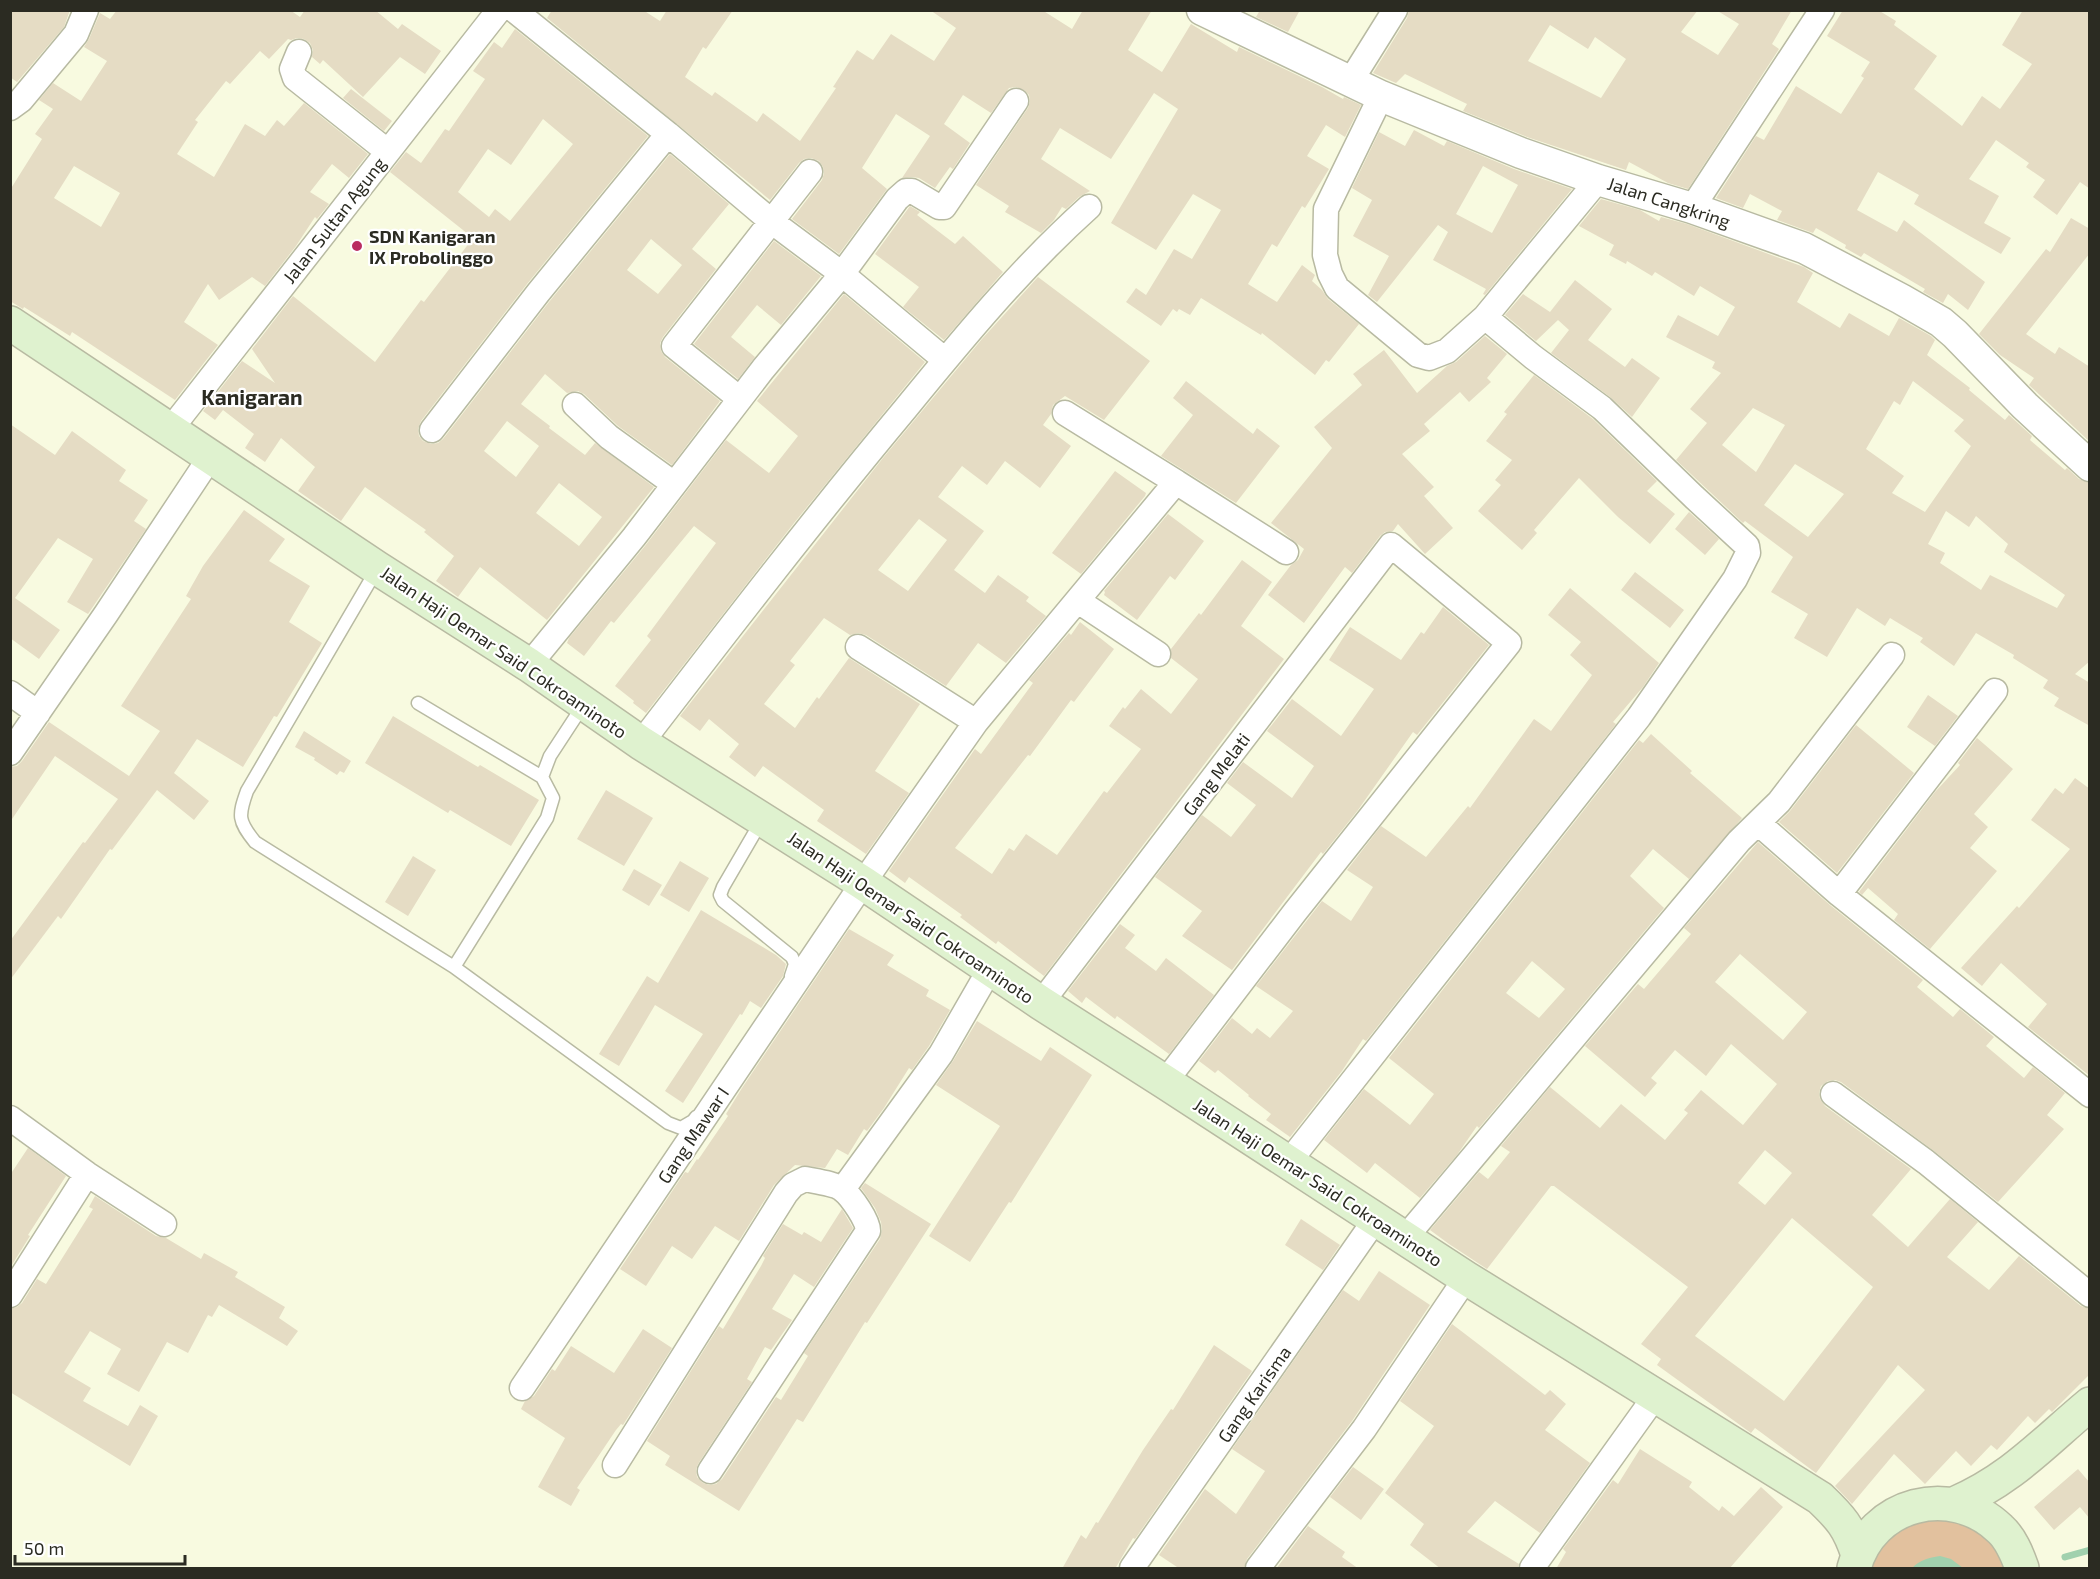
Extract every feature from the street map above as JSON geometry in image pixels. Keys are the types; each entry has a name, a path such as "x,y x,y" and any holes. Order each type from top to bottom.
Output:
{"main road":[{"name":"Jalan Haji Oemar Said Cokroaminoto","path":"10,323 377,568 529,665 641,743 863,883 1041,1003 1166,1082 1375,1220 1820,1498"},
{"path":"1953,1504 1994,1484 2020,1465 2090,1404"},
{"path":"2001,1529 2002,1510 2008,1488 2020,1465"},
{"path":"1820,1498 1873,1512 1899,1512"},
{"path":"1820,1498 1838,1515 1851,1532 1856,1562"},
{"path":"1856,1562 1874,1530 1899,1512 1926,1503 1953,1504 1980,1513 2001,1529 2015,1550 2022,1569"}],"street":[{"path":"10,108 21,99 76,34 86,10"},
{"name":"Jalan Sultan Agung","path":"170,430 499,10"},
{"path":"514,10 668,134 771,221 842,274 945,360"},
{"name":"Jalan Cangkring","path":"1202,10 1381,96 1521,153 1599,180 1692,208 1804,248 1901,298 1941,322 2025,406 2090,466"},
{"path":"1350,82 1395,10"},
{"path":"1692,208 1822,10"},
{"path":"299,52 292,69 294,78 387,152"},
{"path":"1381,96 1326,209 1325,255 1337,288 1418,356 1429,358 1447,351 1485,317 1599,180"},
{"path":"529,665 906,191 912,191 939,207 944,207 1016,101"},
{"path":"432,430 538,293 668,134"},
{"path":"740,399 674,346 810,172"},
{"path":"641,743 836,492 945,360 1014,279 1089,207"},
{"path":"1288,1163 1639,717 1735,579 1748,554 1747,546 1602,408 1533,357 1485,317"},
{"path":"575,405 609,437 674,484"},
{"path":"1065,413 1286,552"},
{"path":"10,753 211,456"},
{"name":"Gang Mawar I","path":"522,1388 863,883 976,722 1176,482"},
{"name":"Gang Melati","path":"1041,1003 1391,545 1509,643 1295,912 1166,1082"},
{"path":"1078,601 1158,654"},
{"path":"858,647 976,722"},
{"path":"1405,1238 1739,841 1779,802 1892,655"},
{"path":"1839,894 1995,690"},
{"path":"10,693 38,713"},
{"path":"1758,823 1839,894 2090,1095"},
{"path":"843,1189 941,1054 990,969"},
{"path":"1833,1094 1926,1162 2090,1295"},
{"path":"15,1128 164,1224"},
{"path":"10,1295 87,1174"},
{"path":"615,1465 786,1193 793,1185 805,1179 843,1189 865,1218 868,1232 710,1471"},
{"name":"Gang Karisma","path":"1132,1569 1375,1220"},
{"path":"1258,1569 1364,1429 1466,1278"},
{"path":"1532,1569 1656,1395"}],"lane":[{"path":"377,568 248,791 240,813 243,827 255,842 454,967 668,1123 681,1128 693,1122 794,970 795,964 792,957 723,901 720,895 762,819"},
{"path":"418,703 542,777 553,798 547,818 454,967"},
{"path":"542,777 550,756 584,704"}],"shaded area":[{"path":"1929,1518 1958,1521 1978,1529 1987,1535 2009,1568 1871,1568 1874,1558 1885,1542 1910,1525"},
{"path":"1940,1556 1951,1559 1963,1568 1912,1568 1925,1560"}],"building":[{"path":"10,10 70,10 64,27 17,82 10,77"},
{"path":"117,10 290,10 300,17 305,10 375,10 398,29 402,24 441,51 425,74 400,57 363,97 323,60 320,64 312,57 313,50 310,43 304,39 288,39 269,59 260,51 230,84 226,81 195,120 198,122 177,154 214,177 245,124 265,136 277,120 284,126 304,103 368,154 349,178 332,164 310,192 329,204 317,219 315,217 265,286 252,277 219,300 208,284 184,322 218,345 175,400 72,332 70,336 24,307 23,309 10,301 10,190 42,139 35,134 53,109 39,100 53,83 81,101 107,61 84,47 100,13 110,19","holes":["74,166 120,193 101,227 54,198"]},
{"path":"552,10 643,10 660,21 667,10 733,10 706,49 703,47 685,77 712,96 715,92 757,122 763,113 800,141 836,88 833,87 857,50 873,60 891,34 934,61 956,28 930,10 1042,10 1072,29 1083,10 1152,10 1128,50 1162,72 1191,24 1237,52 1239,47 1343,99 1344,97 1361,105 1345,137 1326,125 1307,156 1329,169 1305,208 1302,206 1277,247 1272,244 1248,284 1277,302 1302,265 1315,275 1312,281 1328,299 1359,324 1329,362 1326,360 1315,375 1262,333 1261,335 1201,298 1190,315 1179,309 1177,312 1173,309 1161,326 1126,302 1136,288 1146,295 1174,249 1192,259 1221,210 1193,194 1156,250 1111,223 1178,109 1154,93 1111,159 1060,128 1041,159 1090,191 1066,209 1062,207 1054,220 1041,233 1005,212 1009,206 976,185 1028,108 1029,95 1024,90 1016,87 1009,88 991,113 963,95 944,124 970,143 953,169 950,167 935,188 919,178 902,178 930,136 896,114 862,168 887,189 839,254 792,219 822,180 824,173 819,161 811,158 804,159 770,200 547,18"},
{"path":"1260,10 1300,10 1288,32 1256,17"},
{"path":"1409,10 1698,10 1681,32 1718,55 1739,24 1716,10 1792,10 1772,44 1779,49 1688,189 1668,183 1629,162 1626,170 1527,137 1463,111 1467,104 1405,74 1396,83 1373,73 1407,18","holes":["1550,25 1588,49 1595,37 1626,59 1601,98 1528,61"]},
{"path":"1843,10 1878,10 1896,21 1894,25 1937,56 1914,89 1962,126 1982,96 2000,109 2032,64 2002,45 2023,10 2090,10 2090,189 2080,182 2057,215 2033,197 2045,180 2026,167 2029,163 1996,140 1969,179 1999,196 1984,223 2011,238 2001,254 1914,204 1919,195 1878,172 1857,210 1897,232 1904,220 1985,282 1968,310 1948,294 1943,303 1923,292 1925,289 1864,253 1861,257 1845,248 1846,245 1816,228 1813,233 1777,220 1782,211 1750,194 1743,208 1716,198 1756,136 1764,140 1796,86 1841,114 1864,78 1861,76 1870,62 1827,36"},
{"path":"515,29 648,136 527,284 421,421 418,429 423,441 431,444 443,439 549,302 670,154 729,204 692,249 716,269 660,343 665,357 720,401 672,465 618,426 584,394 578,391 567,393 545,374 521,404 585,455 595,443 654,487 547,620 480,567 458,597 436,581 454,556 424,532 426,530 365,487 341,521 298,491 315,467 281,438 265,462 245,448 254,434 223,410 215,420 203,411 242,361 275,383 252,349 293,296 375,362 421,300 424,302 473,238 390,172 406,152 421,163 445,129 449,131 485,79 473,71 494,42 502,48","holes":["543,119 573,144 510,221 495,209 489,217 458,192 488,149 511,165","651,239 682,265 658,294 627,270","507,421 539,446 516,477 484,451","559,483 602,517 579,546 536,513"]},
{"path":"351,89 392,121 384,131 343,98"},
{"path":"1414,130 1444,146 1447,141 1514,169 1572,189 1485,295 1483,294 1486,289 1433,260 1448,232 1438,225 1377,302 1368,295 1389,256 1353,236 1372,200 1352,188 1379,132 1405,146","holes":["1483,166 1518,185 1492,233 1456,214"]},
{"path":"1601,199 1640,210 1659,221 1661,217 1687,224 1804,267 1813,273 1797,302 1840,328 1849,313 1889,336 1899,318 1931,336 1935,340 1927,355 1970,388 1969,390 2005,420 2009,415 2032,436 2030,440 2065,470 2067,468 2079,479 2090,483 2090,661 2075,674 2090,683 2090,726 2054,706 2059,698 2043,688 2048,680 2013,658 2014,655 1976,633 1954,666 1920,642 1923,638 1890,618 1885,626 1857,608 1827,657 1794,638 1808,614 1771,592 1793,557 1745,521 1743,523 1676,460 1707,423 1690,409 1721,373 1712,368 1715,362 1666,337 1678,315 1718,336 1735,307 1700,286 1694,296 1655,272 1652,276 1627,261 1626,264 1609,255 1614,245 1579,226","holes":["1913,381 1964,420 1954,431 1971,446 1925,512 1892,493 1904,476 1866,449 1894,401 1900,405","1753,408 1785,425 1756,472 1722,445","1795,464 1844,494 1808,537 1764,505","1946,511 1969,527 1976,516 2008,544 2004,552 2065,595 2057,608 1990,575 1981,590 1940,563 1945,553 1928,544"]},
{"path":"910,206 920,212 917,215 955,244 963,236 1003,272 944,340 903,307 919,287 875,254"},
{"path":"2071,218 2090,229 2090,253 2026,334 2055,354 2059,347 2090,367 2090,442 2029,385 2034,378 2000,355 1979,334 2046,249 2050,252"},
{"path":"774,241 821,276 781,325 757,305 731,337 755,357 738,379 694,344"},
{"path":"1038,277 1150,361 1104,420 1065,396 1053,405 1051,414 1043,425 1071,446 1040,488 1005,461 987,485 962,466 938,497 984,531 954,570 985,593 998,575 1029,597 1026,601 1046,616 1006,663 978,643 946,686 866,635 858,633 850,635 824,618 790,661 795,665 764,704 795,728 849,658 920,704 875,771 909,793 866,854 817,821 824,810 763,766 755,777 729,757 739,744 709,719 700,731 680,716 883,458 982,339","holes":["919,519 947,540 908,591 878,570"]},
{"path":"1575,280 1612,309 1588,340 1625,367 1632,358 1660,378 1632,417 1610,397 1551,353 1569,330 1558,320 1536,341 1505,315 1523,294 1550,312"},
{"path":"844,294 925,362 794,523 646,713 615,686 651,640 647,636 716,543 694,526 614,623 611,621 584,656 567,643 569,638 645,546 726,440 769,473 798,436 757,401"},
{"path":"1485,336 1507,354 1487,378 1491,382 1469,402 1460,392 1424,424 1430,431 1402,454 1434,487 1424,496 1453,528 1425,554 1398,524 1393,531 1385,532 1352,573 1345,567 1304,623 1268,595 1291,565 1298,560 1304,549 1271,523 1332,448 1314,427 1362,385 1353,374 1384,350 1417,393"},
{"path":"1534,375 1593,419 1657,481 1647,491 1675,514 1650,544 1618,517 1579,478 1534,530 1537,533 1522,550 1478,511 1501,485 1495,480 1512,460 1486,441 1507,414 1504,412"},
{"path":"1186,381 1253,434 1257,428 1280,446 1236,503 1161,456 1193,415 1173,398"},
{"path":"10,424 55,455 72,431 126,470 119,481 148,500 134,521 146,529 88,614 67,602 93,559 58,538 15,598 60,630 39,659 10,638"},
{"path":"1115,471 1146,493 1081,574 1052,553"},
{"path":"244,510 285,539 269,561 310,586 289,622 322,643 277,717 274,716 243,767 197,739 174,773 209,801 194,820 157,790 112,850 110,849 61,919 58,916 10,980 10,941 83,842 85,843 118,799 55,756 10,822 10,767 17,766 22,761 49,722 129,776 160,731 121,706 191,599 186,596 203,566"},
{"path":"1689,512 1719,539 1705,555 1675,529"},
{"path":"1168,514 1204,541 1175,580 1170,576 1137,620 1104,595 1104,591"},
{"path":"1242,560 1272,582 1241,626 1284,659 1044,976 998,941 996,944 960,917 962,915 909,877 905,883 889,871 975,749 981,754 1033,683 1029,680 1069,633 1071,635 1080,622 1114,649 1074,702 1071,700 1030,756 1028,755 955,848 992,874 1009,848 1014,851 1026,834 1057,855 1104,791 1107,793 1141,749 1109,726 1123,707 1125,709 1141,689 1171,714 1198,679 1171,658 1171,649 1199,613 1201,615"},
{"path":"1635,572 1684,610 1670,628 1621,590"},
{"path":"1570,588 1659,663 1643,687 1613,722 1616,724 1366,1041 1363,1039 1342,1071 1290,1137 1266,1120 1271,1114 1249,1095 1218,1070 1215,1073 1199,1061 1232,1018 1252,1034 1257,1028 1270,1038 1293,1011 1256,986 1322,901 1351,921 1373,887 1347,870 1381,826 1426,857 1468,806 1470,808 1534,719 1551,731 1592,675 1570,655 1581,642 1548,615"},
{"path":"1443,607 1489,645 1417,735 1413,732 1358,810 1323,854 1321,852 1232,970 1182,936 1202,911 1155,877 1202,815 1231,837 1256,805 1227,783 1243,762 1292,798 1314,766 1267,731 1292,699 1341,736 1374,689 1329,660 1350,627 1401,660 1421,632 1424,634"},
{"path":"1928,695 1958,716 1935,746 1907,727"},
{"path":"393,716 478,767 480,765 539,800 511,846 450,810 448,813 365,763"},
{"path":"1856,725 1914,773 1837,873 1779,822"},
{"path":"304,731 351,761 344,773 340,771 337,775 314,760 315,758 295,747"},
{"path":"1651,734 1692,771 1690,773 1742,818 1689,879 1653,849 1630,876 1664,908 1479,1128 1477,1126 1457,1155 1420,1198 1375,1163 1367,1173 1324,1140 1364,1089 1410,1125 1434,1094 1389,1058 1639,740 1643,743","holes":["1532,961 1565,989 1539,1018 1506,993"]},
{"path":"1977,738 2013,769 1974,814 1988,827 1970,848 1997,871 1930,949 1894,920 1898,914 1868,888 1862,895 1859,892 1935,792 1960,765 1958,763"},
{"path":"2075,778 2090,789 2090,1076 2028,1027 2047,1004 2001,963 1982,986 1961,968 2017,906 2019,908 2070,849 2031,820 2055,788 2063,794"},
{"path":"606,790 653,818 624,866 577,839"},
{"path":"1758,842 1830,905 1923,980 1917,987 1953,1017 1960,1009 1994,1037 1986,1046 2024,1078 2033,1067 2065,1093 2047,1115 2064,1129 1998,1202 1841,1082 1828,1081 1821,1086 1819,1093 1825,1106 1911,1169 1872,1215 1908,1247 1950,1199 1978,1222 1947,1257 1989,1290 2019,1256 2081,1306 2090,1309 2090,1374 2052,1412 2049,1409 2035,1423 2028,1416 1997,1450 1991,1445 1971,1466 1956,1451 1925,1484 1894,1454 1852,1504 1835,1486 1925,1390 1898,1365 1816,1473 1755,1428 1751,1433 1657,1365 1661,1359 1641,1344 1688,1287 1554,1186 1551,1186 1487,1269 1430,1230 1479,1172 1488,1179 1510,1152 1501,1146 1550,1087 1600,1128 1621,1104 1665,1140 1688,1113 1684,1110 1701,1090 1743,1125 1777,1084 1731,1044 1706,1076 1675,1050 1651,1078 1657,1083 1645,1097 1585,1046 1638,984 1644,989 1691,934 1684,928","holes":["1740,954 1807,1012 1783,1040 1715,982","1765,1150 1792,1173 1765,1205 1738,1183","1792,1218 1873,1287 1784,1401 1695,1336"]},
{"path":"413,856 436,870 408,916 385,902"},
{"path":"680,861 709,878 689,912 660,895"},
{"path":"634,869 662,885 649,906 622,890"},
{"path":"701,910 776,955 786,964 783,976 761,1008 750,1001 742,1015 740,1014 683,1103 665,1091 703,1034 655,1005 619,1066 599,1054 647,976 658,983"},
{"path":"1120,924 1135,935 1125,948 1156,971 1166,958 1214,995 1169,1054 1117,1016 1115,1019 1086,997 1082,1003 1068,991"},
{"path":"849,929 894,955 887,965 929,990 926,996 950,1010 929,1046 912,1070 909,1068 884,1108 867,1131 864,1129 848,1155 837,1149 825,1168 795,1165 774,1185 739,1241 715,1226 692,1259 672,1246 646,1286 620,1269 685,1172 688,1173 698,1160 728,1116 726,1114 742,1088"},
{"path":"977,1021 1041,1061 1050,1047 1092,1075 1011,1203 1009,1202 970,1262 929,1236 1000,1126 936,1085"},
{"path":"28,1148 66,1176 10,1268 10,1175"},
{"path":"865,1183 931,1224 867,1323 865,1322 803,1422 797,1419 739,1511 665,1465 670,1456 647,1441 719,1326 723,1329 783,1224 802,1235 804,1232 821,1242 842,1209 853,1228 814,1287 794,1274 772,1309 792,1320 771,1350 765,1347 747,1379 752,1382 698,1464 697,1477 703,1483 716,1484 722,1479 776,1397 781,1400 808,1356 804,1353 880,1239 881,1222 875,1208 861,1188"},
{"path":"95,1196 156,1236 166,1238 201,1259 204,1253 238,1272 235,1277 285,1307 279,1318 298,1331 287,1346 219,1305 212,1317 208,1315 188,1353 167,1342 139,1392 107,1374 121,1349 90,1331 64,1372 91,1388 83,1401 128,1426 140,1405 158,1416 130,1466 10,1392 10,1309 22,1303 37,1279 46,1284 93,1209 89,1207"},
{"path":"1301,1219 1340,1245 1323,1270 1285,1245"},
{"path":"1379,1271 1430,1305 1352,1421 1247,1559 1244,1569 1180,1569 1159,1555 1205,1489 1236,1514 1265,1471 1232,1449 1343,1290 1359,1301"},
{"path":"1452,1324 1545,1395 1550,1390 1566,1404 1545,1430 1590,1463 1540,1533 1495,1501 1467,1532 1519,1564 1518,1569 1441,1569 1410,1545 1424,1524 1385,1493 1434,1426 1400,1401"},
{"path":"643,1329 672,1348 623,1425 621,1424 616,1430 577,1488 580,1490 571,1506 538,1487 565,1438 521,1409 525,1401 534,1396 552,1369 555,1371 571,1346 614,1373"},
{"path":"1214,1345 1252,1371 1135,1539 1133,1538 1115,1569 1062,1569 1081,1535 1086,1539 1096,1522 1098,1523 1143,1450 1171,1409 1173,1410"},
{"path":"1640,1449 1692,1482 1689,1487 1719,1511 1722,1506 1734,1516 1761,1487 1783,1507 1729,1569 1556,1569 1566,1552 1563,1549 1613,1480 1618,1484"},
{"path":"1353,1467 1384,1489 1361,1520 1330,1497"},
{"path":"2078,1469 2090,1483 2090,1519 2080,1507 2054,1530 2034,1507"},
{"path":"1308,1526 1345,1552 1342,1557 1359,1569 1276,1569"}],"waterway":[{"path":"2065,1557 2090,1550"}],"place":[{"name":"SDN Kanigaran IX Probolinggo","path":"357,246"}],"district":[{"name":"Kanigaran","path":"252,396"}]}
